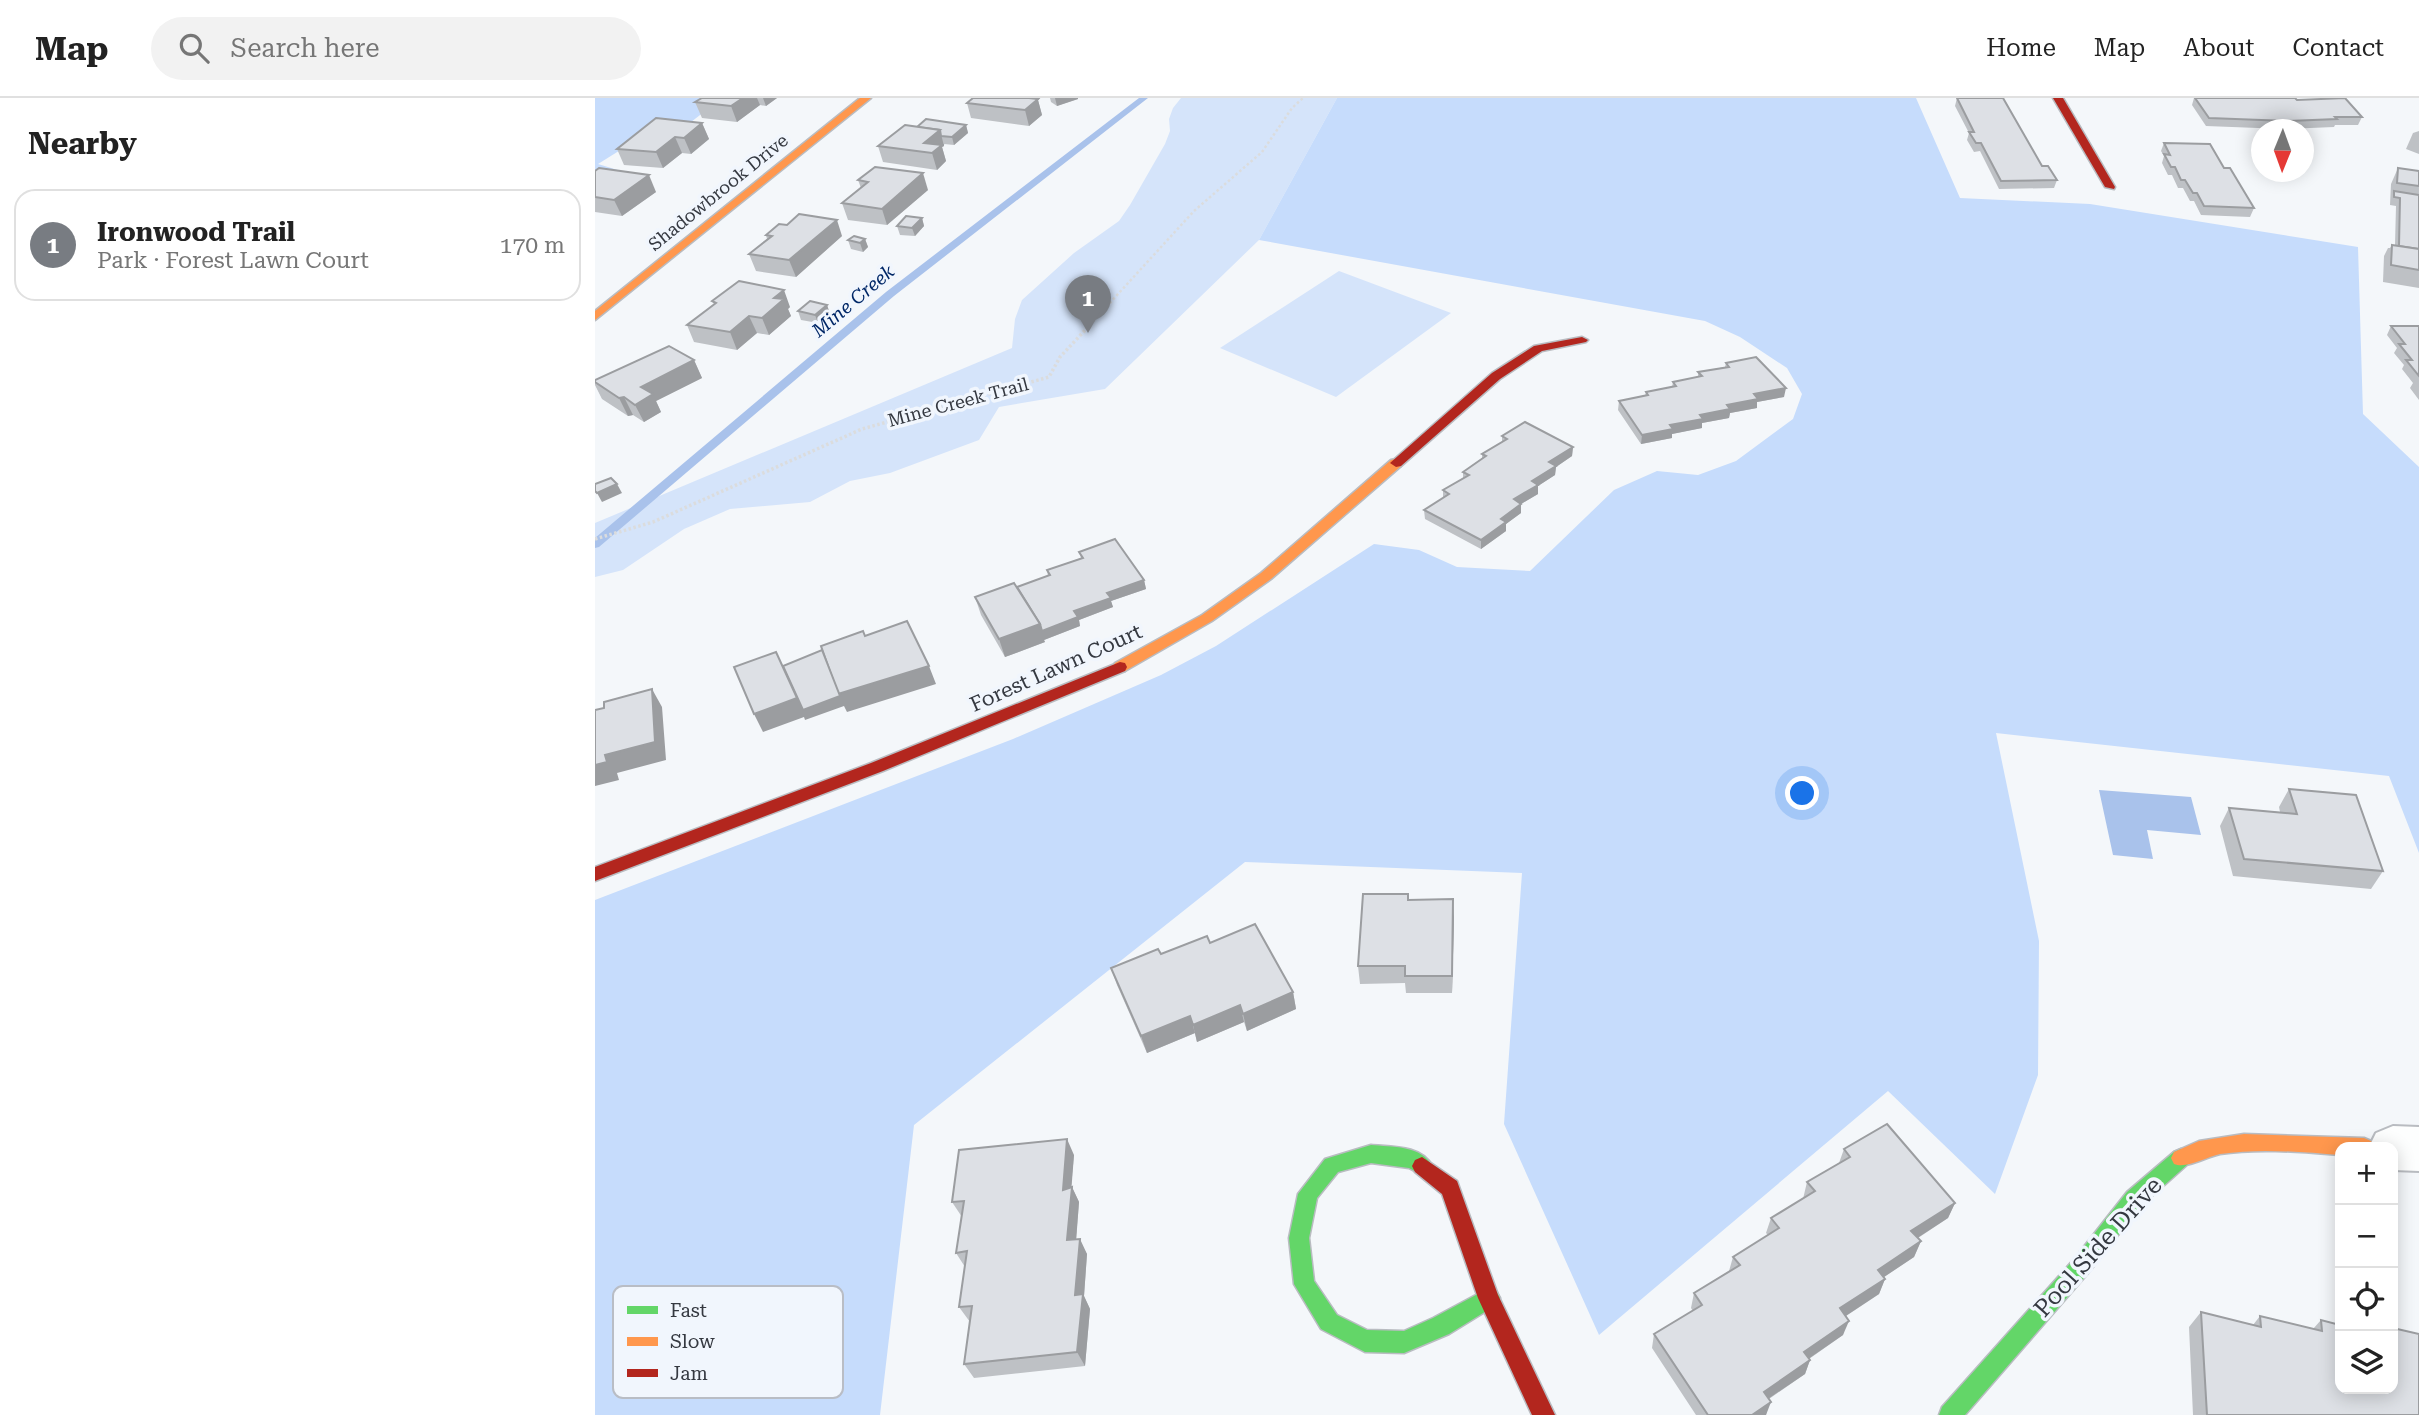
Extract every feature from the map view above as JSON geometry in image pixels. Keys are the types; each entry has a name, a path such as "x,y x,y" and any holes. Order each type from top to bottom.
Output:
{"street":[{"name":"Shadowbrook Drive","path":"595,317 866,98"},
{"path":"2058,98 2110,187"},
{"name":"Forest Lawn Court","path":"595,874 877,767 1118,668 1207,618 1266,576 1496,376 1538,348 1582,340"},
{"name":"Pool Side Drive","path":"1950,1415 2082,1265 2134,1199 2183,1156 2212,1147 2251,1143 2335,1146"},
{"path":"2398,1148 2419,1149"},
{"path":"1489,1298 1441,1326 1404,1342 1365,1341 1329,1322 1304,1284 1299,1238 1308,1194 1332,1165 1371,1154 1413,1158 1450,1188 1489,1298 1544,1415"}],"path":[{"name":"Mine Creek Trail","path":"595,539 653,522 862,429 1049,377 1060,357 1194,211 1262,152 1292,108 1303,98"}],"shaded area":[{"path":"595,98 722,98 691,122 622,149 598,164 621,171 595,185"},
{"path":"1181,98 1337,98 1259,240 1105,389 999,407 979,440 890,473 850,481 810,502 730,509 684,529 623,570 595,577 595,523 1012,348 1015,319 1022,300 1074,253 1119,221 1165,144 1170,131 1169,119"},
{"path":"1337,98 1916,98 1960,198 2090,204 2358,247 2363,414 2419,467 2419,853 2389,776 1996,733 2039,941 2038,1075 1995,1194 1888,1091 1599,1335 1504,1124 1522,873 1245,862 914,1125 880,1415 595,1415 595,900 1013,739 1161,675 1216,646 1374,544 1419,550 1457,567 1530,571 1614,490 1657,471 1698,475 1736,461 1793,419 1802,394 1787,368 1740,337 1705,321 1259,240"},
{"path":"1339,271 1451,313 1336,397 1220,348"},
{"path":"2099,790 2191,797 2201,835 2147,830 2153,859 2113,855"}],"building":[{"path":"702,98 743,98 731,106 695,102"},
{"path":"973,98 1038,99 1025,110 967,103"},
{"path":"1957,98 2003,98 2042,166 2048,166 2057,180 2001,181 1981,143 1976,143 1969,132 1974,132"},
{"path":"2195,98 2345,98 2362,117 2314,120 2209,118"},
{"path":"656,118 702,123 684,138 675,137 656,152 617,149"},
{"path":"926,119 966,125 952,137 941,136 940,130 917,127"},
{"path":"905,125 940,130 924,143 942,145 932,153 878,146"},
{"path":"2164,143 2210,144 2224,168 2230,168 2254,208 2204,206 2197,193 2193,193 2185,180 2181,180 2175,167 2171,167 2164,154 2170,155"},
{"path":"875,167 923,173 882,209 842,203 868,182 858,180"},
{"path":"599,168 649,175 614,200 595,197 595,171"},
{"path":"2398,168 2419,171 2419,186 2397,183"},
{"path":"2394,191 2419,195 2419,249 2399,246 2400,198 2394,197"},
{"path":"799,214 837,220 789,260 749,254 772,236 766,235 779,224 787,225"},
{"path":"906,216 922,218 912,228 897,226"},
{"path":"854,236 865,239 860,243 848,240"},
{"path":"2392,245 2419,249 2419,270 2391,265"},
{"path":"739,281 784,290 774,298 784,299 762,318 749,316 730,332 687,325 716,303 712,301"},
{"path":"810,301 827,305 815,315 798,311"},
{"path":"2391,326 2419,326 2419,376 2406,360 2412,360 2399,344 2405,344"},
{"path":"669,346 694,360 641,387 653,394 635,405 595,382 595,380"},
{"path":"1756,357 1786,388 1754,394 1758,399 1727,405 1730,409 1700,415 1703,419 1670,425 1673,429 1642,435 1619,401 1676,386 1673,382 1702,376 1698,372 1729,367 1726,363"},
{"path":"1525,422 1573,447 1549,462 1556,466 1532,481 1538,485 1514,499 1521,504 1501,519 1506,522 1481,540 1424,510 1449,494 1443,490 1469,475 1463,472 1486,456 1482,454 1507,439 1502,436"},
{"path":"611,478 617,484 597,493 595,491 595,484"},
{"path":"1115,539 1144,580 1107,593 1111,598 1074,611 1078,617 1042,631 1017,587 1050,575 1047,570 1083,558 1079,552"},
{"path":"1014,583 1040,624 999,639 975,597"},
{"path":"907,621 929,666 838,694 821,646 863,631 865,636"},
{"path":"822,650 840,696 803,710 783,666"},
{"path":"776,652 797,698 754,714 734,667"},
{"path":"652,689 655,742 605,755 607,762 595,765 595,710 604,708 604,702"},
{"path":"2289,789 2356,795 2383,871 2244,859 2229,808 2297,814"},
{"path":"1363,894 1408,894 1408,900 1453,899 1452,976 1405,976 1405,966 1358,966"},
{"path":"1255,924 1293,992 1243,1014 1240,1005 1193,1025 1190,1016 1141,1036 1111,968 1158,949 1161,954 1207,936 1210,943"},
{"path":"1887,1124 1955,1203 1911,1231 1921,1241 1878,1270 1885,1279 1840,1308 1849,1321 1804,1352 1810,1360 1764,1392 1771,1402 1752,1415 1708,1415 1654,1334 1702,1305 1694,1293 1740,1265 1733,1257 1779,1228 1771,1218 1815,1191 1807,1182 1850,1157 1844,1149"},
{"path":"1067,1139 1063,1190 1072,1187 1067,1240 1080,1239 1075,1295 1083,1294 1077,1352 964,1364 972,1306 959,1307 967,1251 956,1253 964,1201 952,1202 959,1150"},
{"path":"2201,1312 2261,1327 2260,1316 2322,1331 2321,1320 2335,1324 2335,1394 2398,1394 2398,1329 2419,1334 2419,1415 2207,1415"}],"waterway":[{"name":"Mine Creek","path":"595,544 890,294 1144,98"}],"traffic: fast":[{"path":"1422,1166 1413,1159 1371,1154 1332,1165 1308,1194 1299,1238 1304,1284 1329,1322 1365,1341 1404,1342 1441,1326 1489,1298"},
{"path":"1950,1415 2082,1265 2134,1199 2181,1158"}],"traffic: slow":[{"path":"595,317 866,98"},
{"path":"1120,667 1207,618 1266,576 1396,463"},
{"path":"2181,1158 2199,1150 2244,1143 2335,1145"}],"traffic: jam":[{"path":"2058,98 2110,187"},
{"path":"1396,463 1496,376 1538,348 1582,340"},
{"path":"595,874 877,767 1120,667"},
{"path":"1422,1166 1450,1188 1489,1298 1544,1415"}],"place":[{"name":"Ironwood Trail","path":"1088,333"}]}
